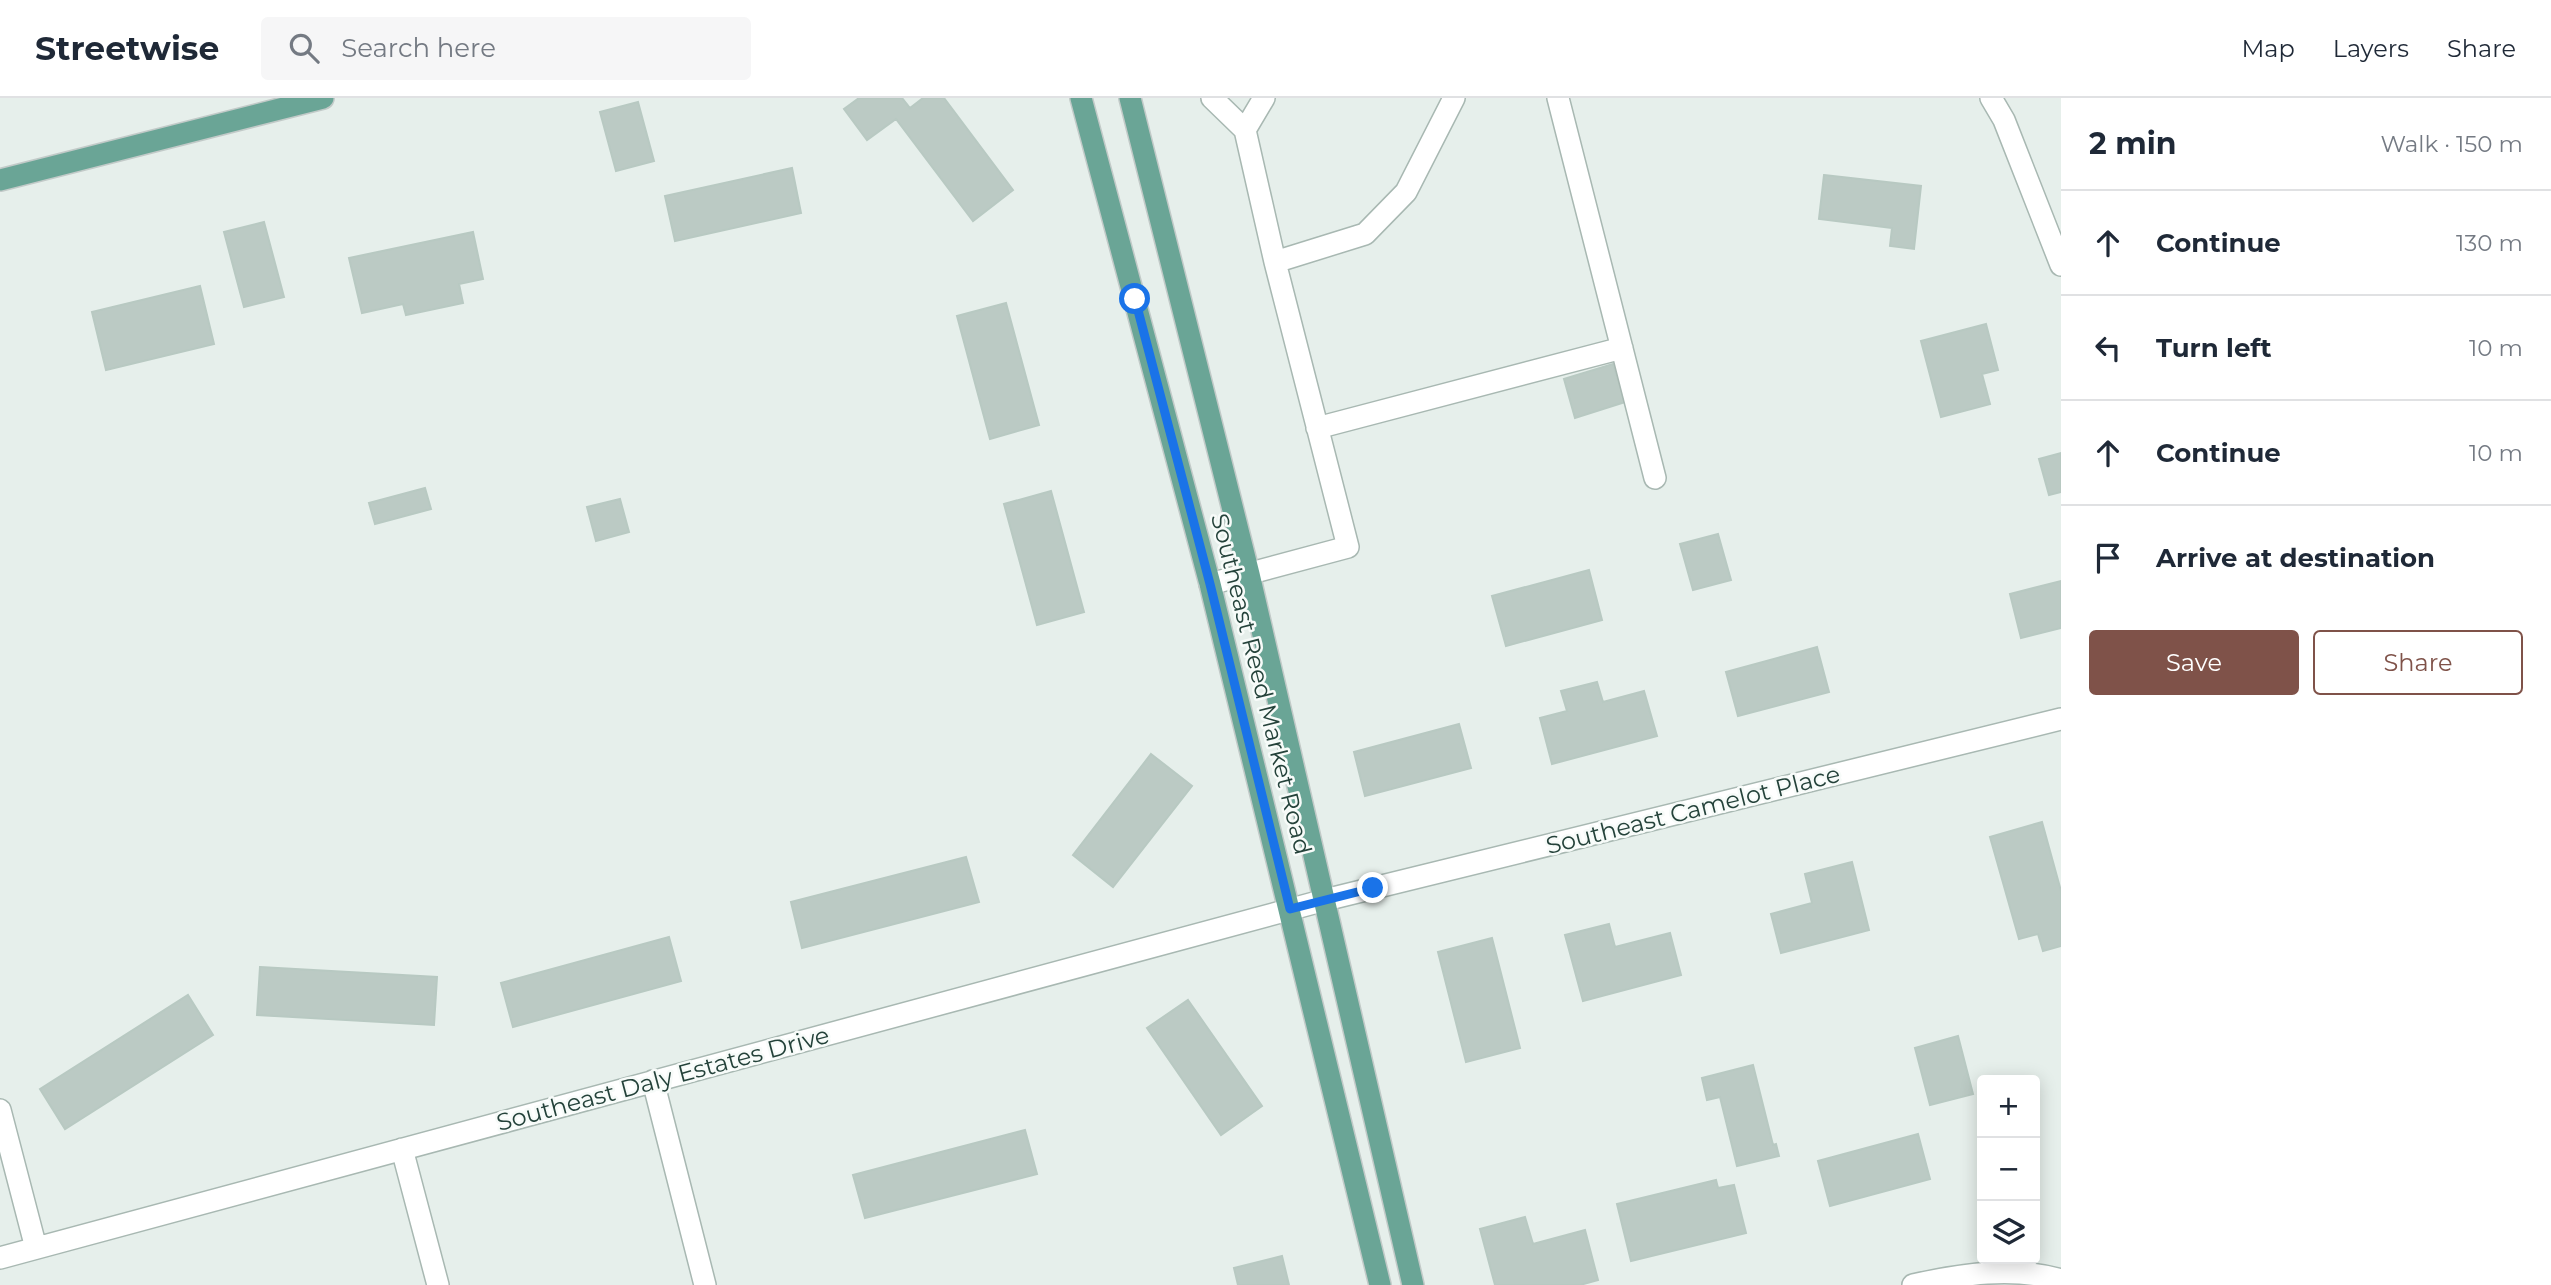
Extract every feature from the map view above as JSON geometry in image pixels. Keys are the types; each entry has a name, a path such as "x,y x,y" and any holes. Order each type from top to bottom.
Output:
{"main road":[{"path":"0,180 323,98"},
{"name":"Southeast Reed Market Road","path":"1081,98 1210,584 1380,1285"},
{"name":"Southeast Reed Market Road","path":"1130,98 1249,574 1413,1285"}],"street":[{"path":"1210,584 1348,547 1275,262 1245,130 1212,98"},
{"path":"1245,130 1264,98"},
{"path":"1275,262 1365,234 1406,192 1454,98"},
{"path":"1558,98 1655,478"},
{"path":"1991,98 2004,120 2061,265"},
{"path":"1317,428 1622,348"},
{"name":"Southeast Camelot Place","path":"1325,900 2061,719"},
{"name":"Southeast Daly Estates Drive","path":"0,1258 1325,900"},
{"path":"653,1081 705,1285"},
{"path":"0,1110 36,1248"},
{"path":"402,1149 438,1285"},
{"path":"1913,1285 1974,1273 2015,1272 2061,1280"}],"building":[{"path":"859,98 902,98 910,108 923,98 944,98 1013,190 973,221 896,119 867,140 844,109"},
{"path":"638,102 654,161 616,171 600,112"},
{"path":"792,168 801,213 675,241 665,196"},
{"path":"1824,175 1921,186 1914,249 1890,246 1892,228 1819,219"},
{"path":"264,222 284,297 244,307 224,232"},
{"path":"473,232 483,279 459,284 463,303 406,315 403,304 362,313 349,258"},
{"path":"200,286 214,344 106,370 92,312"},
{"path":"1006,303 1039,425 990,439 957,316"},
{"path":"1986,324 1998,370 1982,374 1990,404 1941,417 1921,341"},
{"path":"1613,364 1625,402 1575,418 1564,379"},
{"path":"2061,453 2061,492 2049,495 2039,459"},
{"path":"425,488 431,509 375,524 369,503"},
{"path":"1051,491 1084,612 1037,625 1004,504"},
{"path":"620,499 629,532 596,541 587,507"},
{"path":"1718,534 1731,580 1693,590 1680,544"},
{"path":"1589,570 1602,620 1506,646 1492,596"},
{"path":"2061,581 2061,628 2021,638 2010,594"},
{"path":"1817,647 1829,692 1738,716 1726,672"},
{"path":"1597,682 1603,702 1644,691 1657,736 1552,764 1540,718 1567,711 1561,691"},
{"path":"1459,724 1471,768 1365,796 1354,752"},
{"path":"1151,754 1192,786 1113,887 1073,855"},
{"path":"2042,822 2061,891 2061,946 2043,951 2038,934 2019,939 1990,837"},
{"path":"966,857 979,902 802,948 791,902"},
{"path":"1852,862 1869,930 1781,953 1771,914 1812,903 1805,874"},
{"path":"1609,924 1615,947 1670,933 1681,975 1583,1001 1565,935"},
{"path":"669,937 681,981 513,1027 501,983"},
{"path":"1492,938 1520,1048 1466,1062 1438,952"},
{"path":"260,967 437,977 434,1025 257,1015"},
{"path":"188,995 213,1035 65,1129 40,1089"},
{"path":"1188,1000 1262,1106 1221,1135 1147,1028"},
{"path":"1958,1036 1973,1094 1930,1105 1915,1048"},
{"path":"1753,1065 1773,1145 1776,1144 1779,1156 1737,1166 1720,1097 1707,1100 1702,1078"},
{"path":"1025,1130 1037,1174 865,1218 853,1175"},
{"path":"1918,1134 1930,1179 1830,1206 1818,1161"},
{"path":"1716,1180 1718,1188 1734,1185 1746,1233 1631,1261 1617,1204"},
{"path":"1525,1217 1533,1244 1585,1230 1598,1280 1580,1285 1495,1285 1480,1229"},
{"path":"1282,1256 1289,1285 1238,1285 1234,1268"}],"route":[{"path":"1135,299 1210,584 1290,909 1373,888"}]}
